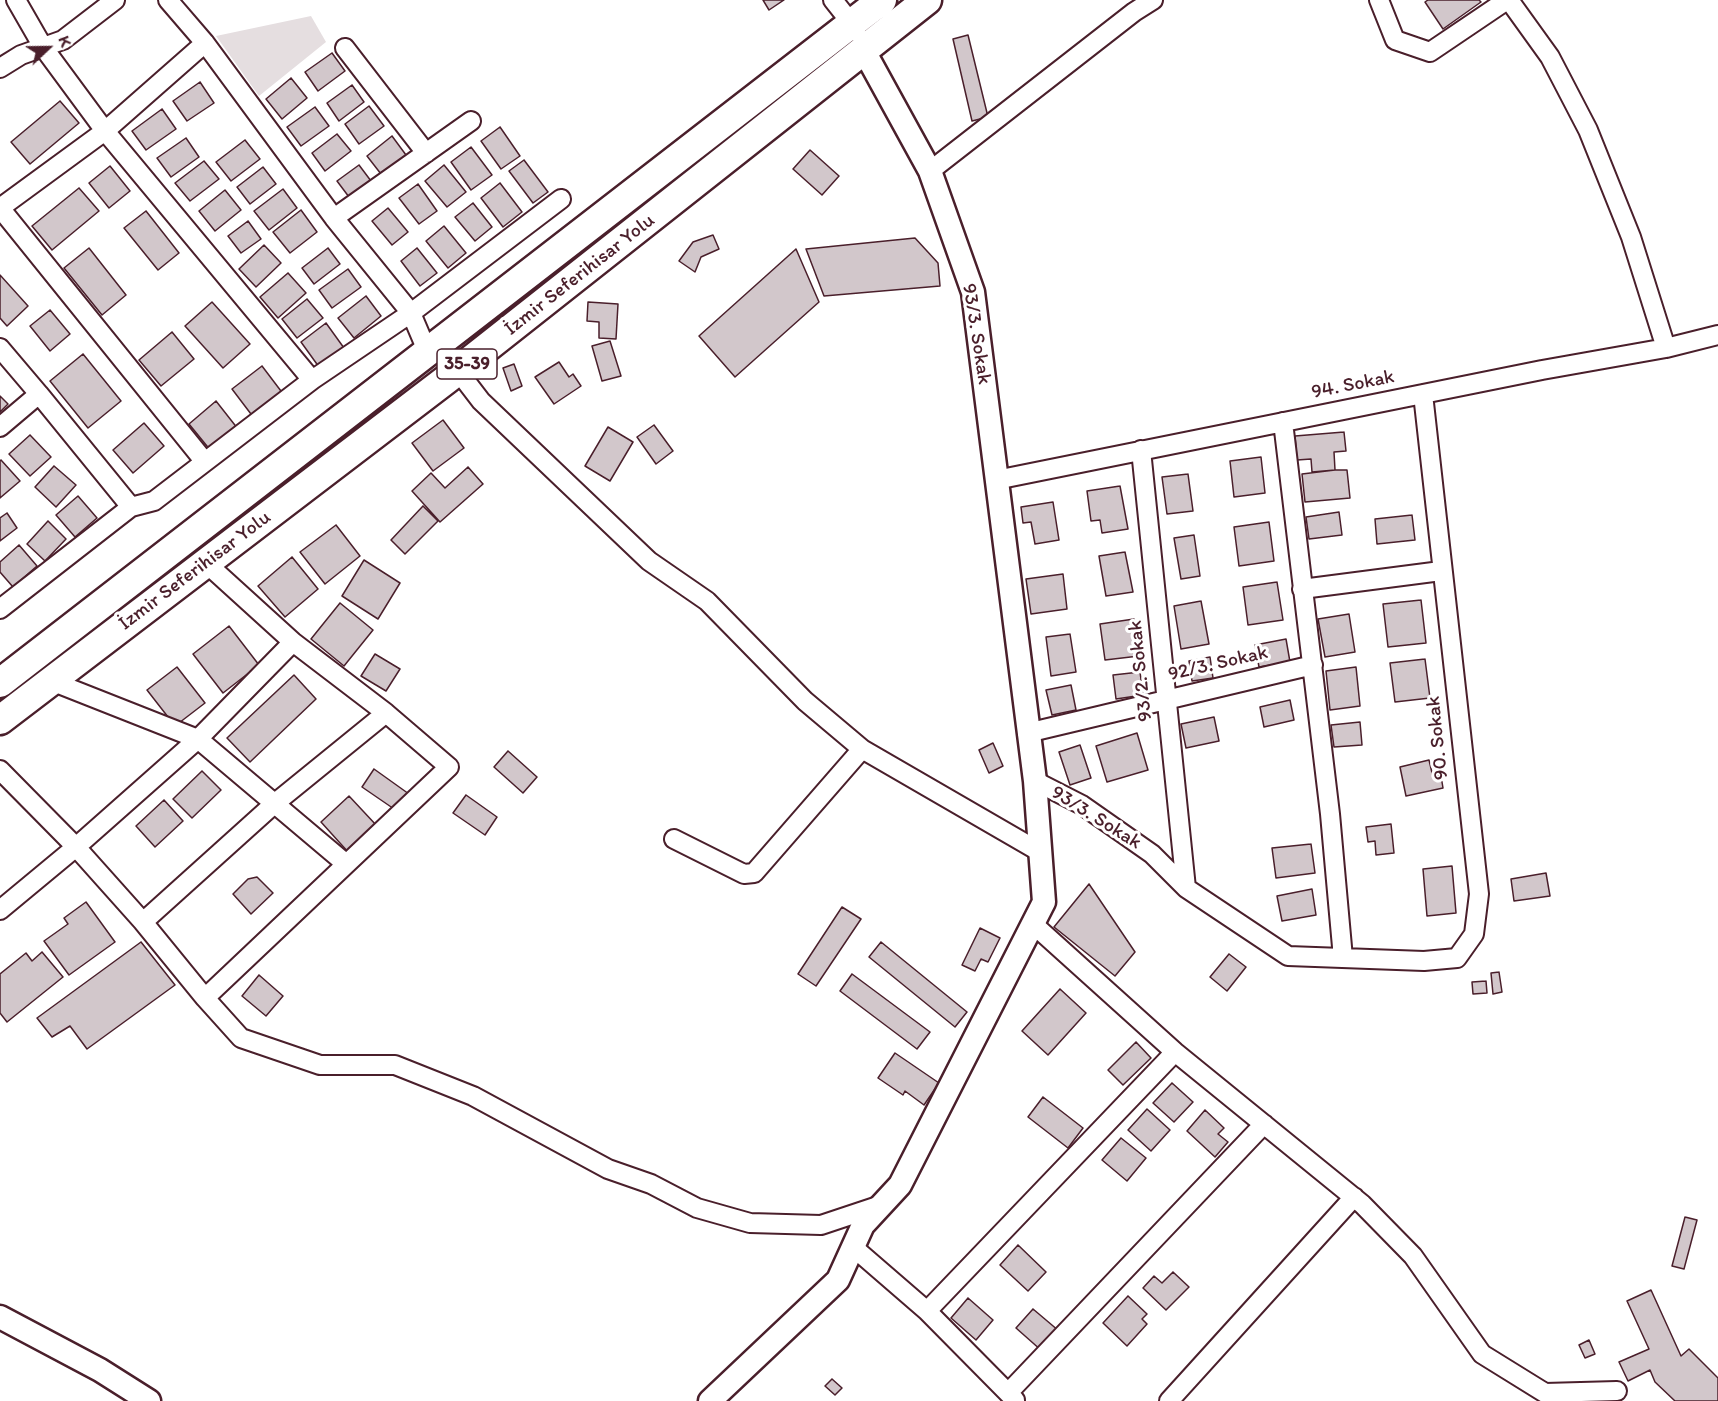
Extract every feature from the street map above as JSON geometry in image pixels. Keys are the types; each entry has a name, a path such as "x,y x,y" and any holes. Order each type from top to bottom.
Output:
{"main road":[{"name":"İzmir Seferihisar Yolu","path":"0,720 458,371 806,98 858,36 882,0"},
{"name":"İzmir Seferihisar Yolu","path":"0,683 428,353 858,36 927,0"}],"street":[{"path":"16,0 43,47 105,131 312,380"},
{"path":"0,68 21,55 63,40 115,0"},
{"path":"168,0 206,43 334,218 411,312 428,353"},
{"path":"833,0 858,36"},
{"path":"930,171 1134,12 1153,0"},
{"path":"1379,0 1395,40 1430,52 1508,0 1550,57 1588,130 1631,237 1665,348"},
{"name":"93/3. Sokak","path":"858,36 930,171 973,292 1027,733 1035,781 1082,805 1152,854 1186,888 1288,956 1343,958"},
{"path":"205,462 0,208 105,131 206,43"},
{"path":"345,48 426,153"},
{"path":"334,218 471,121"},
{"path":"0,609 131,507 154,501 312,380 411,312 561,199"},
{"name":"94. Sokak","path":"996,480 1665,348 1718,335"},
{"path":"0,348 131,507"},
{"path":"458,371 481,401 650,561 707,601 805,700 862,749 1040,852"},
{"path":"0,427 39,394"},
{"name":"90. Sokak","path":"1343,958 1424,961 1457,958 1474,934 1479,894 1423,394"},
{"path":"1283,422 1313,665 1343,958"},
{"name":"93/2. Sokak","path":"1141,450 1186,888"},
{"path":"205,998 345,863 401,815 449,767 386,713 293,642 206,563"},
{"path":"1302,589 1442,571"},
{"path":"0,910 76,847 198,739 293,642"},
{"name":"92/3. Sokak","path":"1027,733 1313,665"},
{"path":"51,681 198,739 345,863"},
{"path":"143,922 274,804 386,713"},
{"path":"674,839 737,871 754,873 862,749"},
{"path":"0,770 76,847 241,1038 320,1065 395,1065 473,1096 608,1169 651,1184 697,1208 750,1223 821,1225 882,1205"},
{"path":"710,1401 838,1280 863,1225 900,1185 1044,902 1035,781"},
{"path":"1033,924 1175,1052 1354,1197 1413,1256 1482,1354 1545,1393 1617,1391"},
{"path":"927,1311 1175,1052"},
{"path":"853,1247 927,1311 1012,1397 1264,1124"},
{"path":"1169,1401 1354,1197"},
{"path":"0,1317 100,1370 149,1401"}],"shaded area":[{"path":"311,16 326,42 259,96 216,36"}],"building":[{"path":"763,0 784,0 769,10"},
{"path":"1428,0 1479,0 1481,2 1443,29 1425,2"},
{"path":"968,35 988,117 972,121 953,39"},
{"path":"332,53 345,71 318,91 305,72"},
{"path":"291,78 307,98 282,119 266,99"},
{"path":"200,82 214,103 187,121 173,101"},
{"path":"352,85 364,102 339,121 327,103"},
{"path":"60,101 79,123 30,164 11,142"},
{"path":"369,106 384,126 359,144 345,124"},
{"path":"315,107 329,126 301,146 287,127"},
{"path":"162,109 176,129 146,150 132,131"},
{"path":"500,127 520,156 501,169 481,141"},
{"path":"337,134 351,151 325,171 312,153"},
{"path":"392,136 406,155 381,174 367,156"},
{"path":"186,138 199,157 171,177 157,158"},
{"path":"245,140 260,159 231,181 216,162"},
{"path":"471,147 492,175 471,190 451,162"},
{"path":"810,150 839,176 822,195 793,169"},
{"path":"524,160 548,192 533,203 509,171"},
{"path":"204,161 219,179 190,201 175,183"},
{"path":"359,165 371,181 349,197 337,181"},
{"path":"444,165 466,192 447,207 425,181"},
{"path":"110,166 130,191 109,208 89,183"},
{"path":"263,167 276,184 250,204 237,187"},
{"path":"500,183 522,212 503,227 481,198"},
{"path":"418,184 437,211 419,224 399,198"},
{"path":"79,188 99,211 52,250 32,226"},
{"path":"283,189 297,208 269,230 254,211"},
{"path":"225,190 241,210 215,231 199,211"},
{"path":"473,203 492,227 475,241 455,217"},
{"path":"388,208 408,232 392,245 372,221"},
{"path":"301,210 317,232 290,253 273,232"},
{"path":"146,211 179,253 158,270 124,228"},
{"path":"248,221 261,239 241,253 228,236"},
{"path":"444,226 466,253 448,268 426,241"},
{"path":"713,235 719,249 701,257 695,272 679,261 693,242"},
{"path":"915,238 938,263 940,286 824,296 806,249"},
{"path":"264,245 281,263 256,287 239,269"},
{"path":"89,248 126,295 102,315 64,268"},
{"path":"328,248 340,264 314,284 302,268"},
{"path":"417,248 437,273 420,286 401,261"},
{"path":"796,249 819,302 735,377 699,336"},
{"path":"348,269 361,287 332,308 319,290"},
{"path":"288,273 306,293 278,318 260,297"},
{"path":"0,275 28,306 7,326 0,318"},
{"path":"366,296 381,316 354,338 338,318"},
{"path":"307,299 323,318 297,338 282,319"},
{"path":"212,302 250,344 223,368 185,326"},
{"path":"588,302 618,304 616,339 599,338 599,322 587,321"},
{"path":"50,310 70,334 50,351 30,326"},
{"path":"326,323 344,348 319,367 301,342"},
{"path":"172,332 194,359 161,386 139,360"},
{"path":"610,341 621,376 602,381 592,346"},
{"path":"83,354 121,401 88,428 50,381"},
{"path":"559,362 569,377 573,374 581,386 554,404 535,377"},
{"path":"514,364 522,386 511,391 503,368"},
{"path":"262,366 284,395 254,418 232,389"},
{"path":"0,396 8,404 0,412"},
{"path":"216,401 238,429 211,451 189,424"},
{"path":"443,420 464,448 433,471 412,443"},
{"path":"144,423 164,446 133,473 113,450"},
{"path":"654,425 673,451 656,464 637,437"},
{"path":"608,427 633,442 610,481 585,466"},
{"path":"1344,432 1346,451 1334,452 1335,470 1312,472 1311,459 1297,460 1295,436"},
{"path":"30,435 51,457 30,476 9,454"},
{"path":"1261,457 1265,493 1234,497 1230,461"},
{"path":"0,461 20,481 0,498"},
{"path":"54,466 76,485 56,507 35,487"},
{"path":"468,467 483,484 440,522 412,491 431,473 445,488"},
{"path":"1347,470 1350,498 1305,502 1302,474"},
{"path":"1188,474 1193,511 1167,514 1162,477"},
{"path":"1120,486 1128,529 1102,533 1100,520 1091,521 1087,491"},
{"path":"78,496 97,518 75,537 56,515"},
{"path":"1053,502 1059,540 1035,544 1031,522 1023,523 1021,507"},
{"path":"423,506 438,521 405,554 391,540"},
{"path":"1339,512 1342,535 1309,539 1306,517"},
{"path":"7,513 17,528 0,541 0,518"},
{"path":"1412,515 1415,540 1377,544 1375,519"},
{"path":"48,521 66,539 45,561 27,544"},
{"path":"1269,522 1274,561 1239,566 1234,527"},
{"path":"336,525 360,556 325,584 300,552"},
{"path":"1194,535 1200,576 1181,579 1174,538"},
{"path":"19,545 37,566 13,587 0,572 0,562"},
{"path":"1125,552 1133,592 1106,596 1099,556"},
{"path":"292,557 318,589 285,617 258,586"},
{"path":"364,560 400,583 378,619 342,596"},
{"path":"1063,574 1067,609 1031,614 1026,579"},
{"path":"1277,582 1283,620 1248,625 1243,587"},
{"path":"1421,600 1426,643 1388,647 1383,604"},
{"path":"1201,601 1209,644 1181,649 1174,606"},
{"path":"340,603 373,630 344,666 311,639"},
{"path":"1349,614 1355,652 1325,657 1318,619"},
{"path":"1134,619 1139,656 1105,660 1100,624"},
{"path":"229,626 259,665 223,693 193,654"},
{"path":"1070,634 1076,672 1051,676 1046,637"},
{"path":"1286,639 1290,662 1259,667 1255,645"},
{"path":"375,654 400,669 386,691 361,676"},
{"path":"1210,657 1213,678 1192,681 1189,661"},
{"path":"1425,659 1430,698 1395,702 1390,663"},
{"path":"177,667 205,703 175,726 147,690"},
{"path":"1356,667 1360,706 1330,710 1326,671"},
{"path":"1140,672 1143,695 1116,699 1113,675"},
{"path":"294,675 316,699 250,762 227,738"},
{"path":"1071,685 1076,710 1052,715 1046,690"},
{"path":"1290,700 1294,720 1264,727 1260,707"},
{"path":"1214,717 1219,741 1186,748 1181,724"},
{"path":"1360,722 1362,745 1334,747 1331,725"},
{"path":"1137,733 1148,770 1107,782 1096,746"},
{"path":"993,743 1003,766 989,773 979,750"},
{"path":"1080,745 1091,778 1070,785 1059,752"},
{"path":"508,751 537,777 523,793 494,767"},
{"path":"1429,760 1433,777 1441,776 1443,788 1406,796 1400,767"},
{"path":"374,769 409,794 397,811 362,787"},
{"path":"202,771 221,790 192,818 173,799"},
{"path":"466,795 497,817 485,835 453,813"},
{"path":"349,796 377,826 349,853 321,822"},
{"path":"164,800 183,821 155,847 136,826"},
{"path":"1391,824 1394,853 1376,855 1375,841 1368,842 1366,827"},
{"path":"1311,844 1315,873 1276,878 1272,848"},
{"path":"1452,866 1456,913 1427,916 1423,869"},
{"path":"1546,873 1550,896 1514,901 1511,879"},
{"path":"257,877 273,893 251,914 233,894 248,879"},
{"path":"1089,884 1135,952 1115,976 1054,927"},
{"path":"1312,889 1316,915 1282,921 1277,896"},
{"path":"86,902 115,942 69,975 44,941 68,924 64,918"},
{"path":"842,907 861,919 816,986 798,974"},
{"path":"980,928 1000,938 988,962 981,959 975,971 962,965"},
{"path":"141,942 175,985 87,1049 70,1026 52,1037 37,1018"},
{"path":"881,942 967,1012 955,1027 869,957"},
{"path":"42,952 63,977 7,1022 0,1013 0,974 26,953 32,961"},
{"path":"1229,954 1246,967 1227,991 1210,977"},
{"path":"1499,972 1502,992 1493,994 1491,973"},
{"path":"852,974 930,1032 917,1049 840,991"},
{"path":"259,975 283,996 266,1016 242,996"},
{"path":"1486,981 1487,993 1473,994 1472,982"},
{"path":"1060,989 1086,1013 1048,1055 1022,1031"},
{"path":"1136,1042 1151,1058 1123,1085 1108,1070"},
{"path":"895,1053 939,1083 924,1105 905,1091 903,1095 878,1078"},
{"path":"1172,1083 1193,1102 1174,1122 1153,1103"},
{"path":"1043,1097 1083,1128 1068,1148 1028,1117"},
{"path":"1147,1109 1170,1130 1151,1151 1128,1130"},
{"path":"1205,1110 1224,1128 1218,1134 1228,1142 1215,1157 1187,1131"},
{"path":"1121,1138 1146,1158 1127,1181 1102,1160"},
{"path":"1685,1217 1697,1220 1684,1269 1672,1266"},
{"path":"1018,1245 1046,1272 1028,1291 1000,1265"},
{"path":"1173,1272 1189,1287 1166,1310 1143,1288 1154,1276 1162,1283"},
{"path":"1651,1290 1681,1356 1689,1349 1718,1378 1718,1401 1675,1401 1655,1382 1650,1370 1628,1381 1619,1362 1649,1349 1627,1301"},
{"path":"1128,1296 1147,1314 1142,1319 1147,1324 1127,1346 1103,1323"},
{"path":"968,1298 993,1320 976,1340 951,1318"},
{"path":"1033,1309 1059,1331 1042,1351 1016,1328"},
{"path":"1589,1340 1595,1354 1585,1358 1579,1345"},
{"path":"832,1379 842,1388 835,1395 825,1386"}]}
